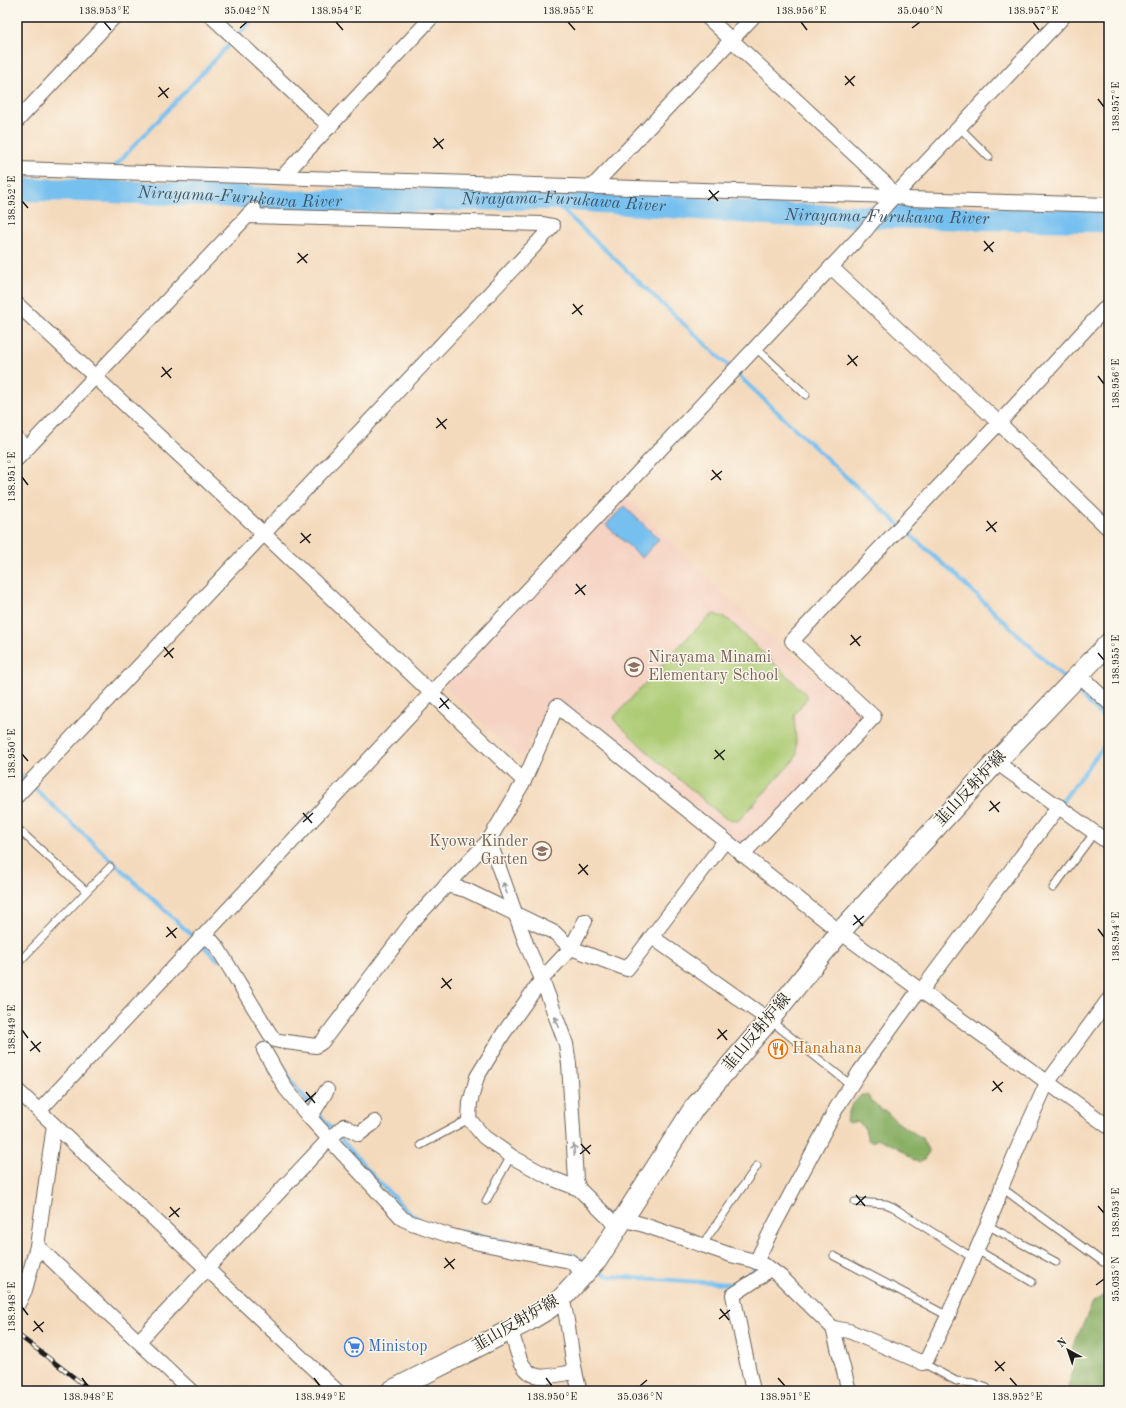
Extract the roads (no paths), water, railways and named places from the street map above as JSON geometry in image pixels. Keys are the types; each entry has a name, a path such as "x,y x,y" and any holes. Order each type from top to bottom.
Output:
{"main road":[{"name":"韮山反射炉線","path":"391,1391 511,1330 548,1309 562,1298 596,1260 694,1108 769,1020 840,932 1061,692 1109,643"}],"street":[{"path":"17,122 114,17"},
{"path":"212,17 330,127"},
{"path":"283,176 432,17"},
{"path":"707,17 886,184 891,200"},
{"path":"592,187 753,17"},
{"path":"39,1111 831,267 891,200 1063,17"},
{"path":"17,169 283,176 891,200 909,199 1109,205"},
{"path":"17,459 22,443 95,377 250,212 543,224 553,226 17,796"},
{"path":"831,267 999,423 1109,529"},
{"path":"17,304 432,692 524,781"},
{"path":"742,855 874,717 792,641 999,423 1109,304"},
{"path":"1078,674 1109,703"},
{"path":"199,939 211,940 217,947 275,1040 316,1046 322,1042 336,1025 413,921 489,840 524,781 557,706 840,932 1109,1128"},
{"path":"996,762 1109,843"},
{"path":"753,1391 733,1295 760,1277 763,1265 806,1164 851,1085 920,990 1059,806"},
{"path":"489,840 514,913 542,979 566,1044 569,1064 576,1180 579,1189"},
{"path":"446,885 466,890 514,913 555,934 571,948 627,969 726,841"},
{"path":"585,921 571,948 542,979 503,1034 477,1077 470,1103 469,1119 484,1137 511,1156 551,1178 579,1189 620,1223 644,1225 763,1265 792,1286 833,1328 849,1391"},
{"path":"652,937 769,1020"},
{"path":"833,1328 848,1330 923,1363 948,1316 996,1205 1022,1138 1047,1083 1109,999"},
{"path":"264,1050 286,1089 313,1113 399,1215 407,1221 448,1235 478,1243 570,1261 585,1274"},
{"path":"17,1090 337,1391"},
{"path":"313,1113 327,1090"},
{"path":"139,1341 333,1135 344,1126 359,1134 375,1122"},
{"path":"18,1304 25,1290 37,1246 54,1125"},
{"path":"37,1246 191,1391"},
{"path":"562,1298 567,1314 575,1372 580,1391"},
{"path":"511,1330 521,1362 530,1373 540,1376 575,1372"}],"lane":[{"path":"959,127 989,157"},
{"path":"755,347 806,395"},
{"path":"17,828 86,891"},
{"path":"1053,888 1094,832"},
{"path":"17,964 110,867"},
{"path":"769,1020 851,1085"},
{"path":"421,1145 469,1119"},
{"path":"486,1201 511,1156"},
{"path":"703,1246 757,1166"},
{"path":"1002,1188 1103,1262"},
{"path":"854,1202 886,1204 893,1207 975,1254 1032,1282"},
{"path":"987,1225 1056,1262"},
{"path":"834,1256 948,1316"},
{"path":"923,1363 956,1381 973,1383 987,1388"}],"water":[{"path":"624,506 659,539 642,558 606,525"}],"waterway":[{"path":"113,168 255,17"},
{"path":"91,190 105,176"},
{"name":"Nirayama-Furukawa River","path":"17,190 69,190 206,195 292,202 550,198 785,215 1109,221"},
{"path":"550,198 858,488 952,572 1066,680"},
{"path":"1074,688 1109,723"},
{"path":"1061,805 1104,746"},
{"path":"17,772 218,960"},
{"path":"266,1040 297,1089 379,1182 408,1212 419,1219"},
{"path":"460,1231 508,1242"},
{"path":"570,1254 582,1260"},
{"path":"601,1273 609,1276 732,1284 742,1280 758,1266"}],"railway":[{"path":"17,1334 92,1391"}],"place":[{"name":"Nirayama Minami Elementary School","path":"634,667"},
{"name":"Kyowa Kinder Garten","path":"542,851"},
{"name":"Hanahana","path":"778,1049"},
{"name":"Ministop","path":"354,1347"}]}
